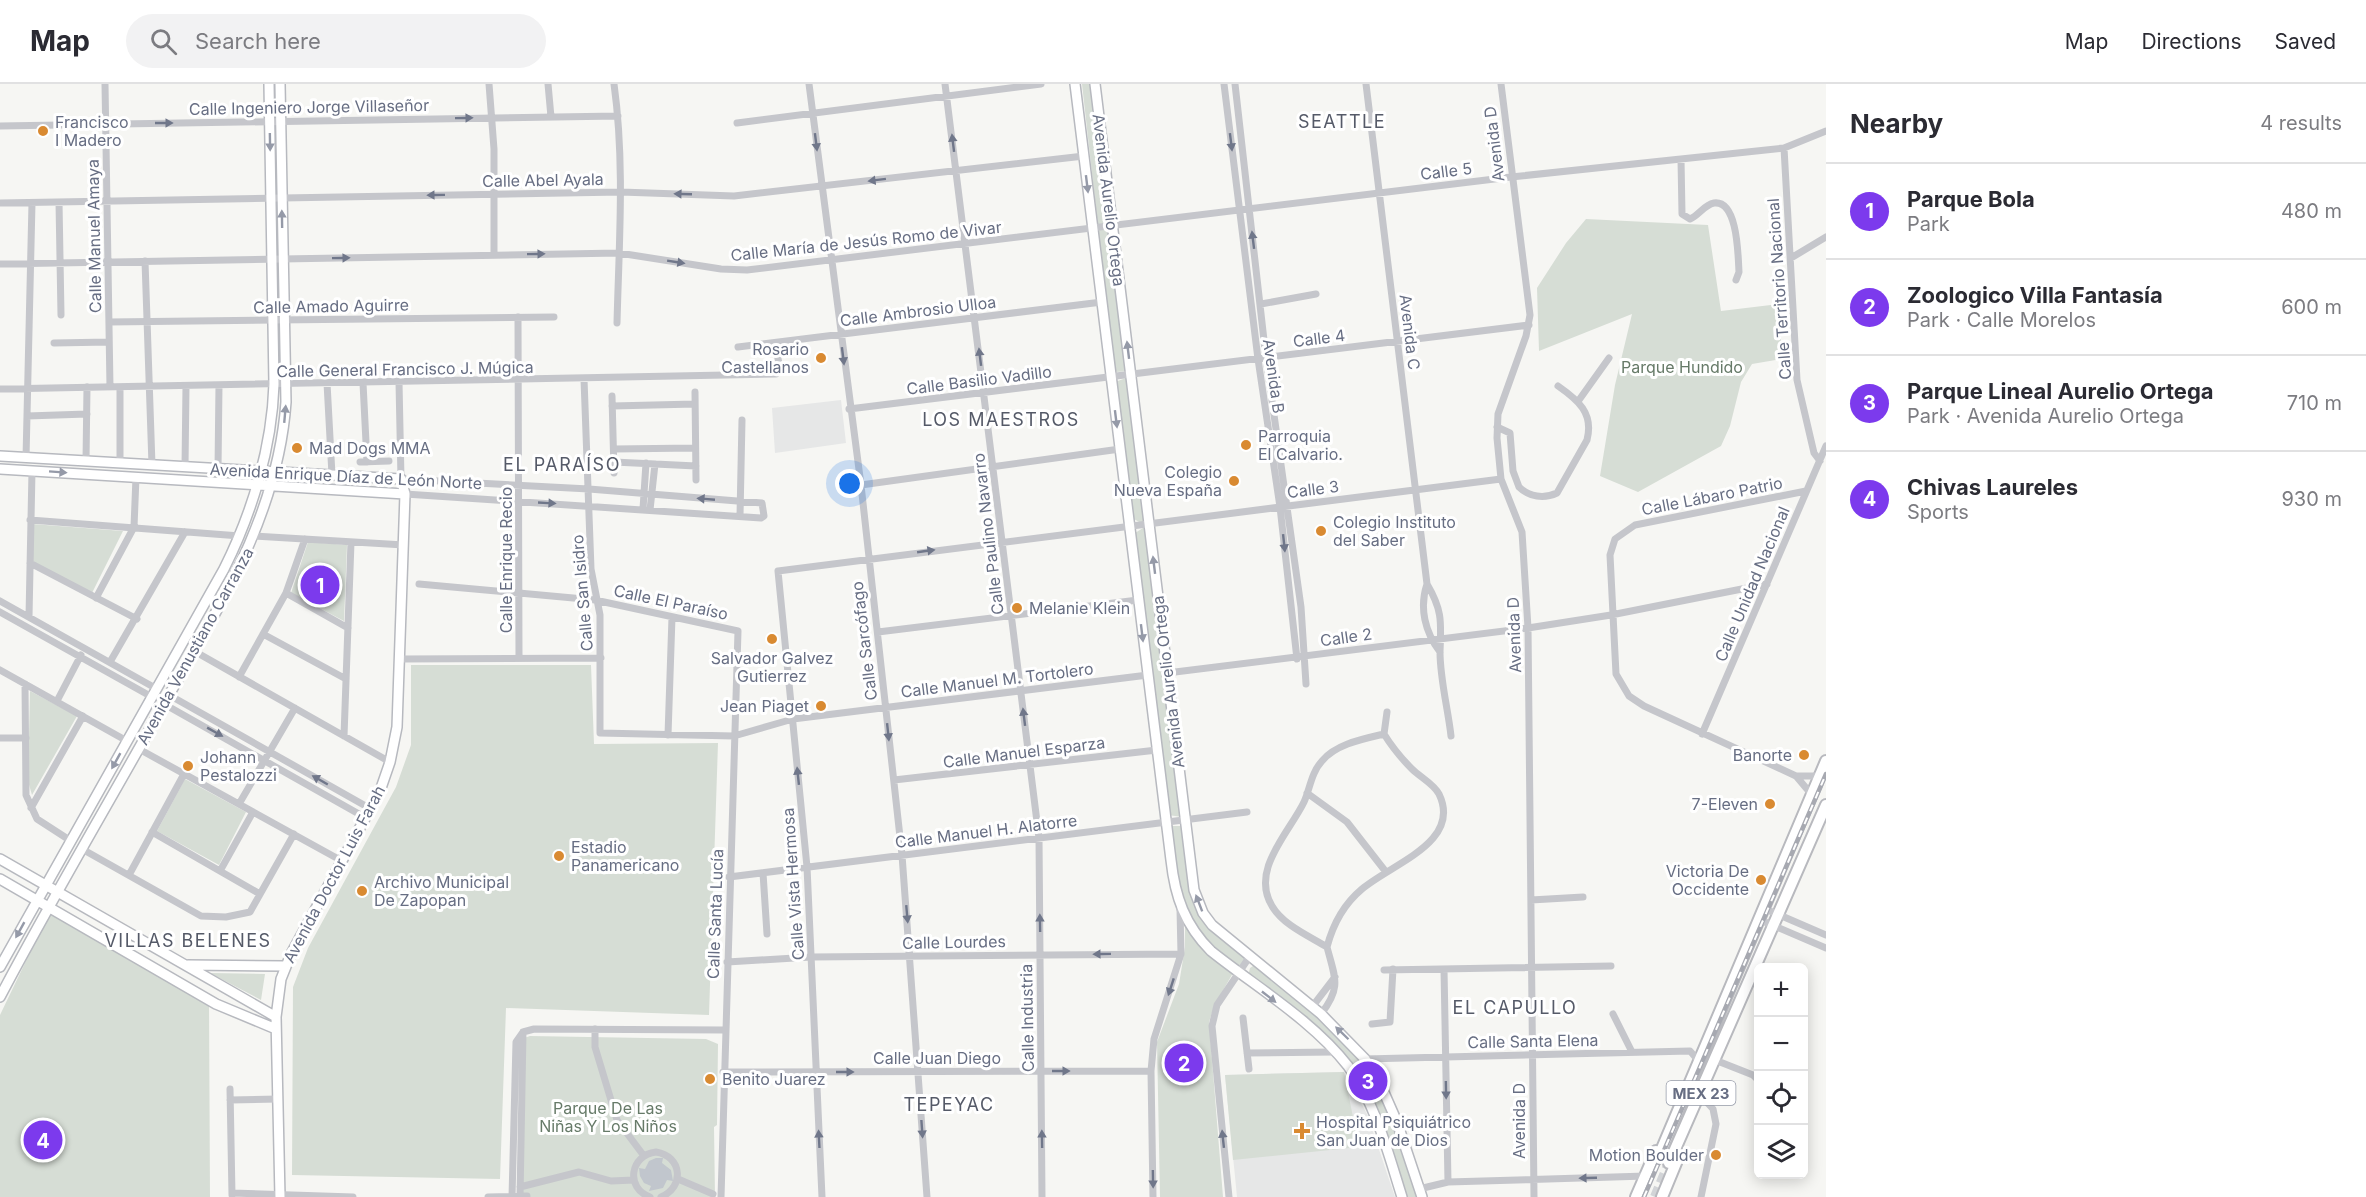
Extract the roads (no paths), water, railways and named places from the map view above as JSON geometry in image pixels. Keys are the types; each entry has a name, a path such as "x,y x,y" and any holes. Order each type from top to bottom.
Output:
{"main road":[{"name":"MEX 23","path":"1658,1158 1826,761"},
{"name":"MEX 23","path":"1669,1163 1826,805"},
{"path":"1636,1197 1726,994"},
{"path":"1662,1197 1720,1062 1732,1030 1732,1022"},
{"path":"1647,1173 1655,1180 1668,1181"}],"street":[{"name":"Calle Manuel Amaya","path":"105,84 110,387"},
{"name":"Avenida Venustiano Carranza","path":"0,967 224,569 240,536 256,485 271,425 274,384 269,84"},
{"name":"Avenida Venustiano Carranza","path":"0,997 240,569 271,486 285,419 286,384 280,84"},
{"path":"489,84 492,117 494,255"},
{"path":"548,84 551,117"},
{"path":"614,84 618,116 621,192 617,323"},
{"name":"Calle Sarcófago","path":"809,84 849,409 861,485 902,855 927,1197"},
{"name":"Calle Paulino Navarro","path":"945,84 1039,838"},
{"path":"737,123 1041,84"},
{"name":"Avenida Aurelio Ortega","path":"1075,84 1166,823 1173,878 1180,909 1201,940 1319,1036 1356,1079 1371,1107 1402,1197"},
{"name":"Avenida Aurelio Ortega","path":"1095,84 1194,890 1203,914 1212,925 1317,1010 1365,1059 1379,1081 1397,1122 1420,1193"},
{"name":"Avenida B","path":"1224,84 1258,359 1285,506"},
{"name":"Avenida B","path":"1235,84 1285,506 1300,657 1306,684"},
{"name":"Avenida C","path":"1366,84 1417,489 1427,584 1423,603 1431,640 1440,652"},
{"name":"Avenida D","path":"1501,84 1530,326 1504,397 1497,427 1501,479 1522,532 1528,628 1534,1197"},
{"name":"Calle Ingeniero Jorge Villaseñor","path":"0,126 618,116"},
{"name":"Calle 5","path":"1113,225 1511,177 1784,148 1826,131"},
{"name":"Calle Territorio Nacional","path":"1784,148 1797,380 1814,453 1820,461"},
{"name":"Calle Abel Ayala","path":"0,204 621,192 734,196 1084,156"},
{"path":"1681,159 1682,214 1690,219 1709,205 1719,203 1724,205 1731,215 1739,272 1736,280"},
{"path":"59,202 61,315"},
{"path":"26,458 32,203"},
{"name":"Calle María de Jesús Romo de Vivar","path":"0,264 619,253 734,270 1113,225"},
{"path":"1791,258 1826,237"},
{"path":"145,261 152,465"},
{"path":"1247,268 1256,267"},
{"path":"1261,304 1316,294"},
{"name":"Calle Ambrosio Ulloa","path":"738,347 1102,302"},
{"name":"Calle Enrique Recio","path":"518,317 519,658"},
{"name":"Calle Amado Aguirre","path":"109,322 554,317"},
{"name":"Calle 4","path":"1111,378 1530,326"},
{"path":"54,343 109,342"},
{"name":"Calle General Francisco J. Múgica","path":"0,388 776,374 780,369 775,342"},
{"path":"1579,400 1610,358"},
{"name":"Calle Basilio Vadillo","path":"849,409 1111,378"},
{"name":"Calle San Isidro","path":"584,379 591,570 595,600 600,615 600,733"},
{"path":"399,382 401,479"},
{"path":"327,383 332,475"},
{"path":"363,383 364,462 389,461"},
{"path":"218,469 219,385"},
{"path":"185,467 186,386"},
{"path":"1497,427 1510,433 1513,471 1519,487 1529,494 1550,496 1557,493 1587,440 1589,422 1579,400 1558,386"},
{"path":"86,461 87,387"},
{"path":"120,387 120,463"},
{"path":"695,392 696,480"},
{"path":"612,396 614,473"},
{"path":"612,406 695,404"},
{"path":"27,416 87,414"},
{"path":"740,516 742,420"},
{"name":"Calle Unidad Nacional","path":"1702,734 1826,446"},
{"path":"614,448 695,448"},
{"path":"861,485 1120,449"},
{"name":"Avenida Enrique Díaz de León Norte","path":"0,456 589,489 764,504 763,517 740,516 0,469"},
{"path":"376,461 376,478"},
{"path":"614,462 696,466"},
{"path":"646,463 647,509"},
{"path":"648,494 655,464"},
{"path":"29,617 32,471"},
{"path":"96,598 134,527 136,477"},
{"name":"Avenida Doctor Luis Farah","path":"280,1196 276,1029 278,990 285,966 369,813 390,762 397,727 405,494 401,479"},
{"name":"Calle 3","path":"778,571 1501,479"},
{"name":"Calle Lábaro Patrio","path":"1806,491 1635,525 1621,533 1615,539 1610,555 1611,615 1616,674 1624,689 1644,706 1796,776 1820,776"},
{"path":"30,520 240,536"},
{"path":"110,662 137,619 185,532"},
{"path":"254,536 404,545"},
{"path":"239,677 286,593 305,539"},
{"path":"344,736 351,542"},
{"path":"30,563 137,619"},
{"name":"Calle Vista Hermosa","path":"778,571 807,867 822,1197"},
{"name":"Calle El Paraíso","path":"419,584 595,600 738,631"},
{"name":"Avenida C","path":"1427,584 1436,602 1443,638 1440,652 1451,736"},
{"name":"Calle 2","path":"1167,673 1528,628 1611,615 1767,584"},
{"path":"286,593 348,628"},
{"path":"878,632 1138,600"},
{"path":"0,601 110,662 155,693"},
{"path":"0,612 81,657 155,693"},
{"path":"668,735 672,617"},
{"name":"Calle Santa Lucía","path":"721,1197 724,1030 738,631"},
{"path":"263,634 346,679"},
{"path":"57,701 84,649"},
{"path":"194,651 390,762"},
{"path":"401,659 601,658"},
{"path":"0,670 127,741"},
{"name":"Calle Manuel M. Tortolero","path":"600,733 734,736 793,719 1148,675"},
{"path":"25,684 25,782 31,808 44,825 71,841"},
{"path":"167,699 270,752 369,813"},
{"path":"167,699 265,760 369,813"},
{"path":"239,804 294,708"},
{"path":"1317,1010 1333,998 1336,989 1327,946 1335,924 1348,903 1441,831 1445,809 1437,790 1414,770 1384,734 1387,712"},
{"path":"31,808 82,716"},
{"path":"1327,946 1297,930 1272,908 1266,891 1272,855 1307,793 1321,762 1331,752 1384,734"},
{"path":"0,738 26,738"},
{"path":"139,749 342,861"},
{"name":"Calle Manuel Esparza","path":"894,780 1157,750"},
{"path":"129,875 184,774"},
{"name":"Calle Lábaro Patrio","path":"1796,776 1812,795"},
{"path":"1307,793 1347,822 1386,872"},
{"path":"220,871 253,812"},
{"name":"Calle Manuel H. Alatorre","path":"729,877 1246,812"},
{"path":"152,832 260,894"},
{"path":"82,849 201,916 226,917 250,912 294,834"},
{"name":"Calle Industria","path":"1039,838 1042,1197"},
{"path":"0,858 45,886 188,964 276,1017"},
{"path":"763,873 767,934"},
{"path":"0,879 216,1004 276,1029"},
{"path":"1531,900 1583,897"},
{"path":"1763,908 1776,920 1826,948"},
{"path":"1153,1197 1151,1071 1154,1039 1181,954 1180,909"},
{"path":"1758,919 1776,920 1826,935"},
{"name":"Calle Lourdes","path":"727,962 811,957 1181,954"},
{"path":"1229,1197 1212,1026 1217,1005 1250,956"},
{"path":"188,964 285,966"},
{"path":"1383,970 1611,966"},
{"path":"1372,1024 1390,1022 1393,969"},
{"path":"1444,969 1448,1182"},
{"path":"1317,1010 1335,977"},
{"path":"1613,1014 1632,1052"},
{"path":"1243,1018 1249,1069"},
{"path":"513,1197 516,1042 523,1032 534,1029 724,1030"},
{"path":"595,1029 595,1047 617,1119 644,1156"},
{"path":"520,1197 523,1032"},
{"name":"Calle Santa Elena","path":"1365,1059 1690,1051 1697,1059"},
{"path":"1247,1053 1334,1052"},
{"path":"1720,1062 1754,1076"},
{"name":"Calle Juan Diego","path":"723,1072 1151,1071"},
{"path":"230,1089 232,1195 353,1197"},
{"path":"1701,1197 1716,1124 1713,1109 1703,1098"},
{"path":"230,1100 278,1099"},
{"path":"650,1197 638,1190 634,1180 635,1166 644,1156 656,1152 667,1156 675,1164 678,1179 673,1190 662,1197"},
{"path":"520,1187 579,1172 611,1181 634,1180"},
{"path":"1420,1193 1448,1182 1533,1180 1647,1173"},
{"path":"678,1179 713,1194"},
{"path":"488,1197 528,1196"}],"tunnel":[{"path":"1655,1197 1669,1163"}],"railway":[{"path":"1644,1197 1826,774"}],"place":[{"name":"Francisco I Madero","path":"43,131"},
{"name":"Rosario Castellanos","path":"821,358"},
{"name":"Parroquia El Calvario.","path":"1246,445"},
{"name":"Mad Dogs MMA","path":"297,448"},
{"name":"Colegio Nueva España","path":"1234,481"},
{"name":"Colegio Instituto del Saber","path":"1321,531"},
{"name":"Parque Bola","path":"320,585"},
{"name":"Melanie Klein","path":"1017,608"},
{"name":"Salvador Galvez Gutierrez","path":"772,639"},
{"name":"Jean Piaget","path":"821,706"},
{"name":"Banorte","path":"1804,755"},
{"name":"Johann Pestalozzi","path":"188,766"},
{"name":"7-Eleven","path":"1770,804"},
{"name":"Estadio Panamericano","path":"559,856"},
{"name":"Victoria De Occidente","path":"1761,880"},
{"name":"Archivo Municipal De Zapopan","path":"362,891"},
{"name":"Zoologico Villa Fantasía","path":"1184,1063"},
{"name":"Benito Juarez","path":"710,1079"},
{"name":"Parque Lineal Aurelio Ortega","path":"1368,1081"},
{"name":"Hospital Psiquiátrico San Juan de Dios","path":"1302,1131"},
{"name":"Chivas Laureles","path":"43,1140"},
{"name":"Motion Boulder","path":"1716,1155"}],"district":[{"name":"SEATTLE","path":"1342,121"},
{"name":"LOS MAESTROS","path":"1001,419"},
{"name":"EL PARAÍSO","path":"562,464"},
{"name":"VILLAS BELENES","path":"188,940"},
{"name":"EL CAPULLO","path":"1515,1007"},
{"name":"TEPEYAC","path":"949,1104"}],"park label":[{"name":"Parque Hundido","path":"1682,367"},
{"name":"Parque De Las Niñas Y Los Niños","path":"608,1117"}]}
